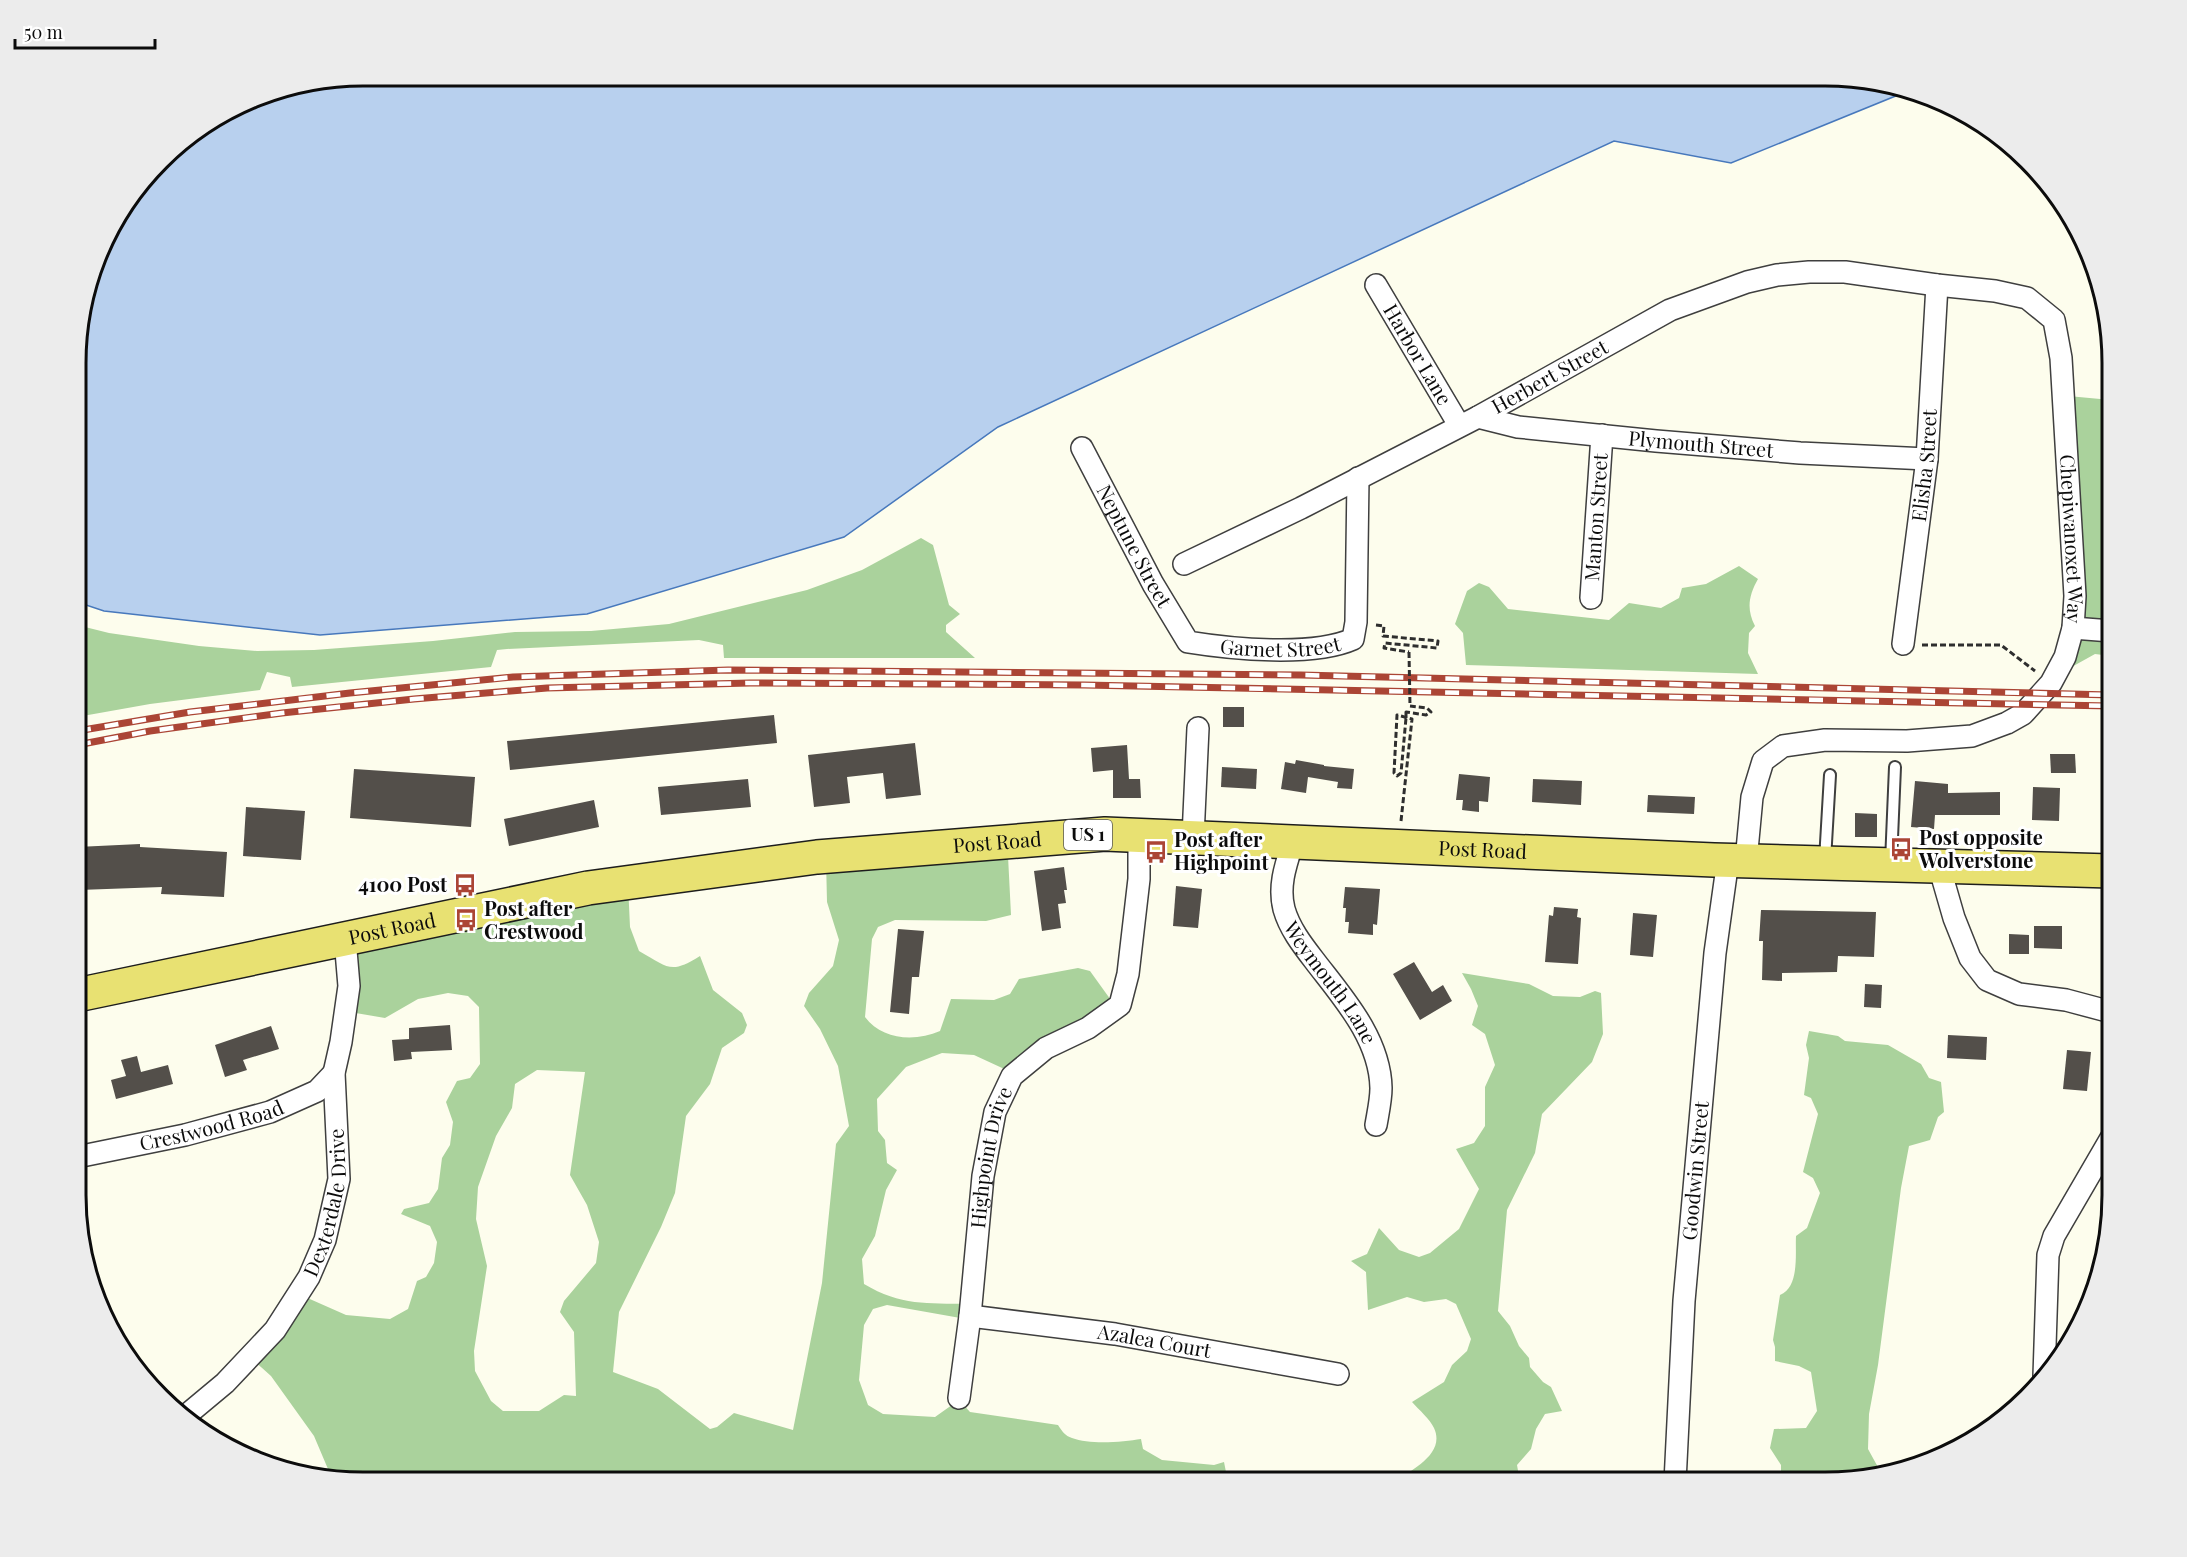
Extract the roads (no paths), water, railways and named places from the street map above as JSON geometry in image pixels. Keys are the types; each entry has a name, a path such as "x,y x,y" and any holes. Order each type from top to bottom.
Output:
{"main road":[{"name":"Post Road","path":"86,993 588,888 817,857 1105,834 1737,860 2102,871"}],"street":[{"name":"Herbert Street","path":"1184,564 1468,421 1670,310 1747,282 1777,275 1809,272 1845,272 1937,285"},
{"name":"Harbor Lane","path":"1376,285 1468,421"},
{"name":"Elisha Street","path":"1903,644 1927,459 1937,285"},
{"name":"Chepiwanoxet Way","path":"1737,860 1762,761 1784,746 1825,740 1907,741 1972,736 2007,723 2023,714 2051,683 2065,657 2073,628 2075,596 2061,358 2054,320 2027,298 1995,291 1937,285"},
{"name":"Plymouth Street","path":"1468,421 1800,453 1927,459"},
{"name":"Manton Street","path":"1591,598 1602,435"},
{"name":"Neptune Street","path":"1082,448 1153,584 1188,642"},
{"name":"Garnet Street","path":"1188,642 1223,648 1300,649 1337,646 1353,639 1356,622 1358,478"},
{"path":"2073,628 2102,630"},
{"path":"1193,837 1198,728"},
{"name":"Highpoint Drive","path":"959,1398 970,1316 983,1176 995,1112 1012,1076 1020,1069 1046,1048 1088,1028 1120,1005 1128,974 1139,879 1139,834"},
{"name":"Weymouth Lane","path":"1293,842 1284,868 1281,888 1284,909 1303,946 1354,1012 1373,1050 1379,1069 1381,1090 1376,1125"},
{"name":"Goodwin Street","path":"1676,1472 1684,1302 1715,953 1737,860"},
{"path":"1939,867 1954,918 1970,958 1987,980 2019,994 2067,1000 2102,1010"},
{"name":"Dexterdale Drive","path":"191,1411 225,1383 275,1330 309,1277 325,1240 339,1179 334,1073 349,986 345,939"},
{"name":"Crestwood Road","path":"86,1155 185,1135 270,1112 317,1091 334,1073"},
{"path":"2044,1362 2048,1255 2054,1236 2102,1153"},
{"name":"Azalea Court","path":"970,1316 1116,1334 1338,1374"}],"lane":[{"path":"1891,865 1895,767"},
{"path":"1825,863 1830,775"}],"water":[{"path":"345,86 1842,86 1897,95 1731,163 1614,141 998,427 844,537 587,614 320,635 104,611 86,605 86,345 91,309 100,274 114,240 132,209 154,180 180,154 209,132 240,114 291,95"}],"railway":[{"path":"86,729 190,712 513,677 728,670 1301,675 2102,695"},
{"path":"86,743 150,731 282,713 414,699 547,688 750,683 1084,685 2102,706"}],"place":[{"name":"Post opposite Wolverstone","path":"1901,849"},
{"name":"Post after Highpoint","path":"1156,852"},
{"name":"4100 Post","path":"465,885"},
{"name":"Post after Crestwood","path":"466,920"}]}
